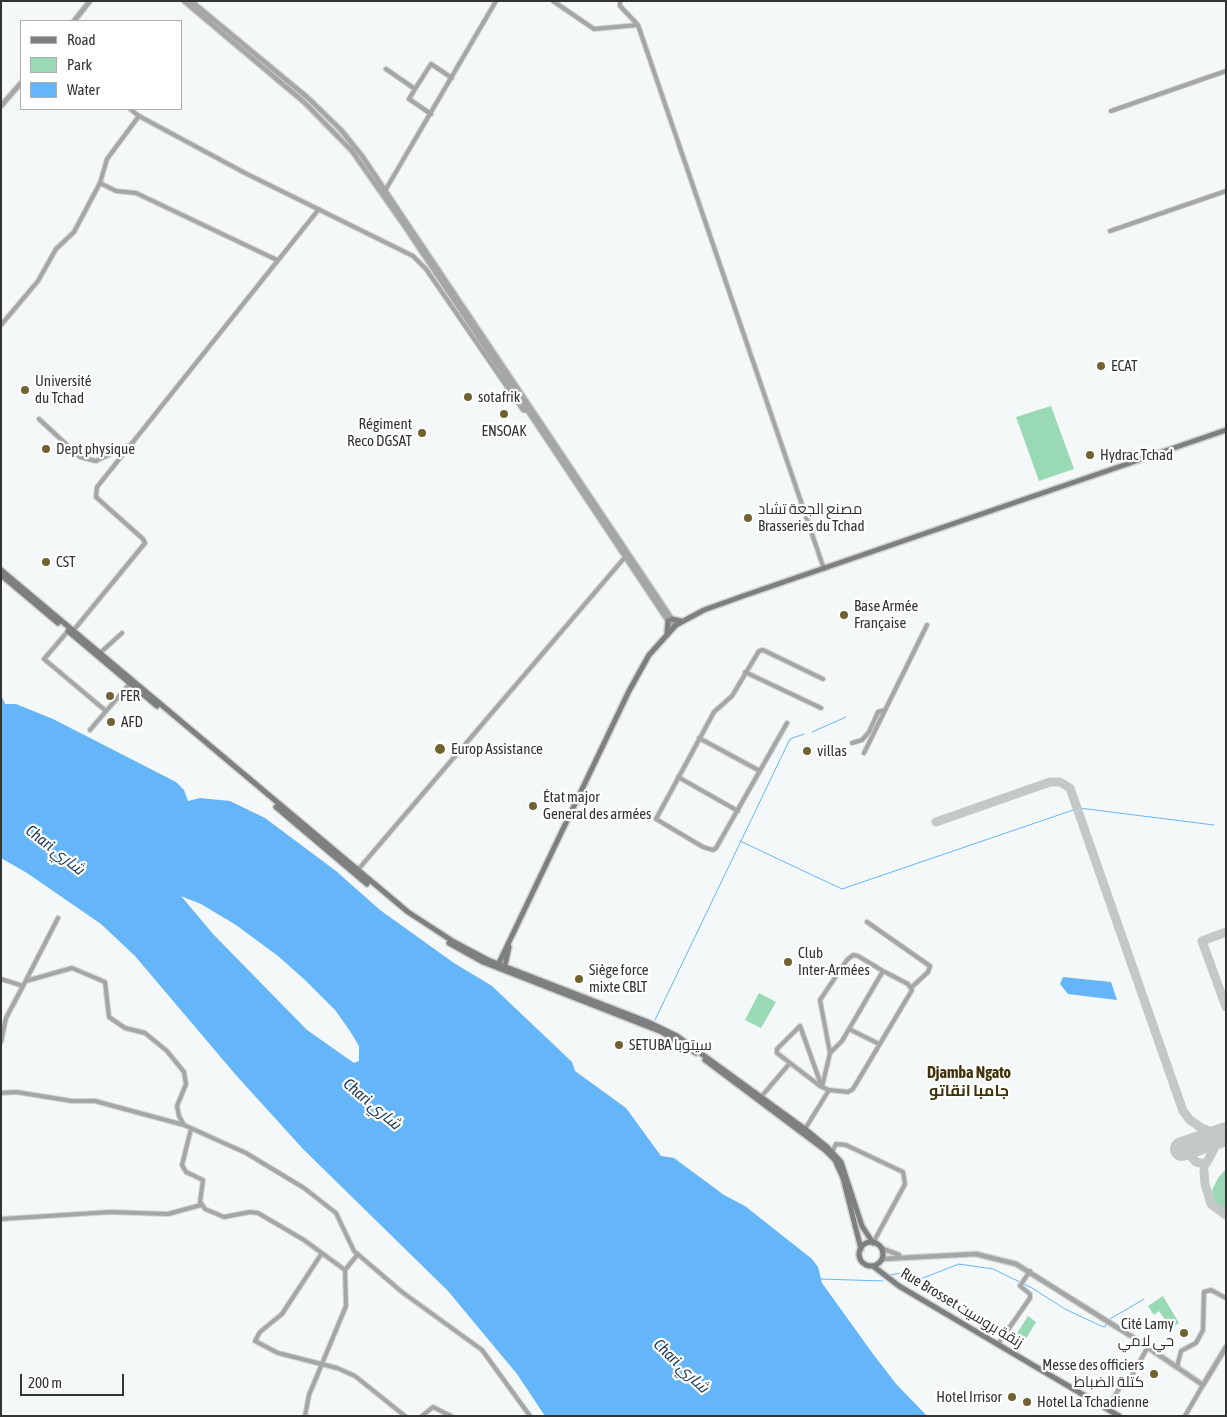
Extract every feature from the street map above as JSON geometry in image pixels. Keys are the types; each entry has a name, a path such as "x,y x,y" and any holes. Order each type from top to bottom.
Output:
{"main road":[{"path":"498,966 506,953 629,691 649,655 674,626 735,598 1226,430"},
{"path":"1,570 4,576 413,920 460,950 505,969 675,1039 763,1100 805,1129 832,1152 843,1167 862,1226 873,1243 881,1248 881,1260 872,1266 862,1261 861,1248 843,1178 835,1160 763,1100 670,1032 514,970 505,969"},
{"path":"667,632 670,620 682,621"},
{"path":"70,631 100,654 131,682"},
{"path":"356,872 422,922 498,966"},
{"path":"488,960 506,953"},
{"path":"505,969 506,953"},
{"path":"506,953 514,970"},
{"path":"861,1248 866,1244 873,1243"},
{"name":"Rue Brosset زنقة بروسيت","path":"881,1260 883,1273"},
{"name":"Rue Brosset زنقة بروسيت","path":"872,1266 898,1286 1119,1416"}],"street":[{"path":"75,20 90,1"},
{"path":"184,1 304,102 352,151 531,412 674,626"},
{"path":"191,1 314,104 354,145 386,189 531,412"},
{"path":"386,189 496,1"},
{"path":"553,1 594,29 638,25"},
{"path":"620,1 620,6 638,25 824,569"},
{"path":"431,114 409,99 431,64 452,78"},
{"path":"386,69 415,89"},
{"path":"1112,110 1226,71"},
{"path":"1,106 20,84"},
{"path":"131,110 139,116 245,173 406,252 420,262 452,304 521,407 531,412"},
{"path":"1,325 38,281 56,249 74,232 100,183 107,159 139,116"},
{"path":"100,183 116,191 136,192 277,260"},
{"path":"1110,231 1226,191"},
{"path":"106,711 44,659 145,543 96,497 97,487 319,209"},
{"path":"39,419 80,458 96,461 129,445"},
{"path":"356,872 627,555"},
{"path":"864,753 926,625"},
{"path":"100,654 122,633"},
{"path":"787,723 716,848 713,850 702,847 656,819 714,712 732,696 759,651 763,650 823,679"},
{"path":"745,672 821,708"},
{"path":"90,730 131,682"},
{"path":"852,743 865,736 878,712 885,710"},
{"path":"699,738 760,771"},
{"path":"678,777 738,811"},
{"path":"1,1042 6,1018 58,918"},
{"path":"822,1087 801,1026 797,1026 777,1049 778,1053 822,1087 829,1090 848,1092 852,1090 905,1003 912,987 928,972 929,965 867,922"},
{"path":"830,1053 820,1006 822,995 847,960 854,955 912,987"},
{"path":"26,982 72,968 105,982 109,1017 125,1028 145,1033 167,1051 184,1072 186,1084 177,1106 178,1116 184,1125"},
{"path":"822,1087 830,1053 849,1029 883,971"},
{"path":"1,980 24,986"},
{"path":"849,1029 879,1044"},
{"path":"763,1100 790,1063"},
{"path":"805,1129 829,1090"},
{"path":"1,1093 16,1092 72,1101 95,1101 184,1125 246,1153 317,1196 338,1216 350,1247 402,1292 482,1350 529,1415"},
{"path":"191,1129 182,1165 186,1172 203,1180 200,1194 201,1205"},
{"path":"832,1152 836,1144 846,1146 903,1172 906,1184 873,1243"},
{"path":"1,1219 110,1212 168,1214 201,1205 214,1214 224,1217 250,1212 258,1213 322,1253 345,1270"},
{"path":"881,1248 894,1254 910,1257"},
{"path":"322,1253 282,1314 260,1332 255,1341 278,1353 323,1364 355,1376 405,1416"},
{"path":"305,1416 309,1394 346,1306 345,1270 358,1254"},
{"path":"881,1260 976,1254 1004,1259 1030,1271 1203,1385"},
{"path":"998,1344 1030,1298 1030,1294 1020,1287 1030,1271"},
{"path":"1176,1367 1181,1351 1195,1344 1203,1330 1204,1292 1210,1290 1226,1298"},
{"path":"1107,1408 1124,1381 1128,1382 1148,1347"},
{"path":"1185,1416 1226,1347"},
{"path":"422,1416 433,1407 451,1416"}],"green space":[{"path":"1051,406 1074,469 1039,481 1016,417"},
{"path":"759,993 776,1002 761,1028 745,1020"},
{"path":"1226,1169 1226,1212 1222,1211 1214,1202 1212,1190 1218,1178"},
{"path":"1163,1296 1179,1323 1171,1328 1159,1311 1154,1315 1148,1306"},
{"path":"1028,1316 1036,1322 1024,1342 1021,1341 1019,1345 1012,1341"}],"water":[{"name":"Chari شاري","path":"1,695 5,704 16,704 53,719 176,782 184,790 188,801 200,798 230,801 265,818 336,871 380,910 454,963 492,986 572,1062 575,1071 626,1108 661,1156 674,1158 724,1195 745,1206 812,1259 818,1267 822,1283 873,1354 897,1385 927,1416 545,1416 517,1374 448,1291 303,1149 235,1074 135,956 101,924 27,873 1,858","holes":["181,896 201,904 236,925 278,956 305,980 335,1010 350,1031 359,1046 359,1061 354,1063 307,1030 213,934"]},
{"path":"1063,977 1111,982 1117,1000 1068,994 1060,984"}],"waterway":[{"path":"812,732 846,717"},
{"path":"655,1020 790,739 804,734"},
{"path":"740,841 842,889 1079,808 1214,825"},
{"path":"889,1275 901,1273 923,1278 959,1264 993,1269 1032,1288 1065,1309 1101,1326 1105,1327 1106,1324"},
{"path":"820,1279 883,1281"},
{"path":"1110,1319 1144,1299"}],"taxiway":[{"path":"936,822 1050,782 1060,782 1070,788 1183,1111 1190,1120 1200,1127 1209,1131 1226,1132"},
{"path":"1226,932 1202,941 1226,1007"},
{"path":"1213,1136 1202,1135 1191,1143 1191,1156 1196,1162 1206,1164 1217,1143 1226,1135"},
{"path":"1204,1171 1205,1184 1211,1204 1226,1215"}],"runway":[{"path":"1182,1149 1226,1134"}],"place":[{"name":"ECAT","path":"1101,366"},
{"name":"Université du Tchad","path":"25,390"},
{"name":"sotafrik","path":"468,397"},
{"name":"ENSOAK","path":"504,414"},
{"name":"Régiment Reco DGSAT","path":"422,433"},
{"name":"Dept physique","path":"46,449"},
{"name":"Hydrac Tchad","path":"1090,455"},
{"name":"مصنع الجعة تشاد Brasseries du Tchad","path":"748,518"},
{"name":"CST","path":"46,562"},
{"name":"Base Armée Française","path":"844,615"},
{"name":"FER","path":"110,696"},
{"name":"AFD","path":"111,722"},
{"name":"Europ Assistance","path":"440,749"},
{"name":"villas","path":"807,751"},
{"name":"État major General des armées","path":"533,806"},
{"name":"Club Inter-Armées","path":"788,962"},
{"name":"Siège force mixte CBLT","path":"579,979"},
{"name":"SETUBA سيتوبا","path":"619,1045"},
{"name":"Cité Lamy حي لامي","path":"1184,1333"},
{"name":"Messe des officiers كتلة الضباط","path":"1154,1374"},
{"name":"Hotel Irrisor","path":"1012,1397"},
{"name":"Hotel La Tchadienne","path":"1027,1402"}],"district":[{"name":"Djamba Ngato جامبا انقاتو","path":"969,1082"}]}
